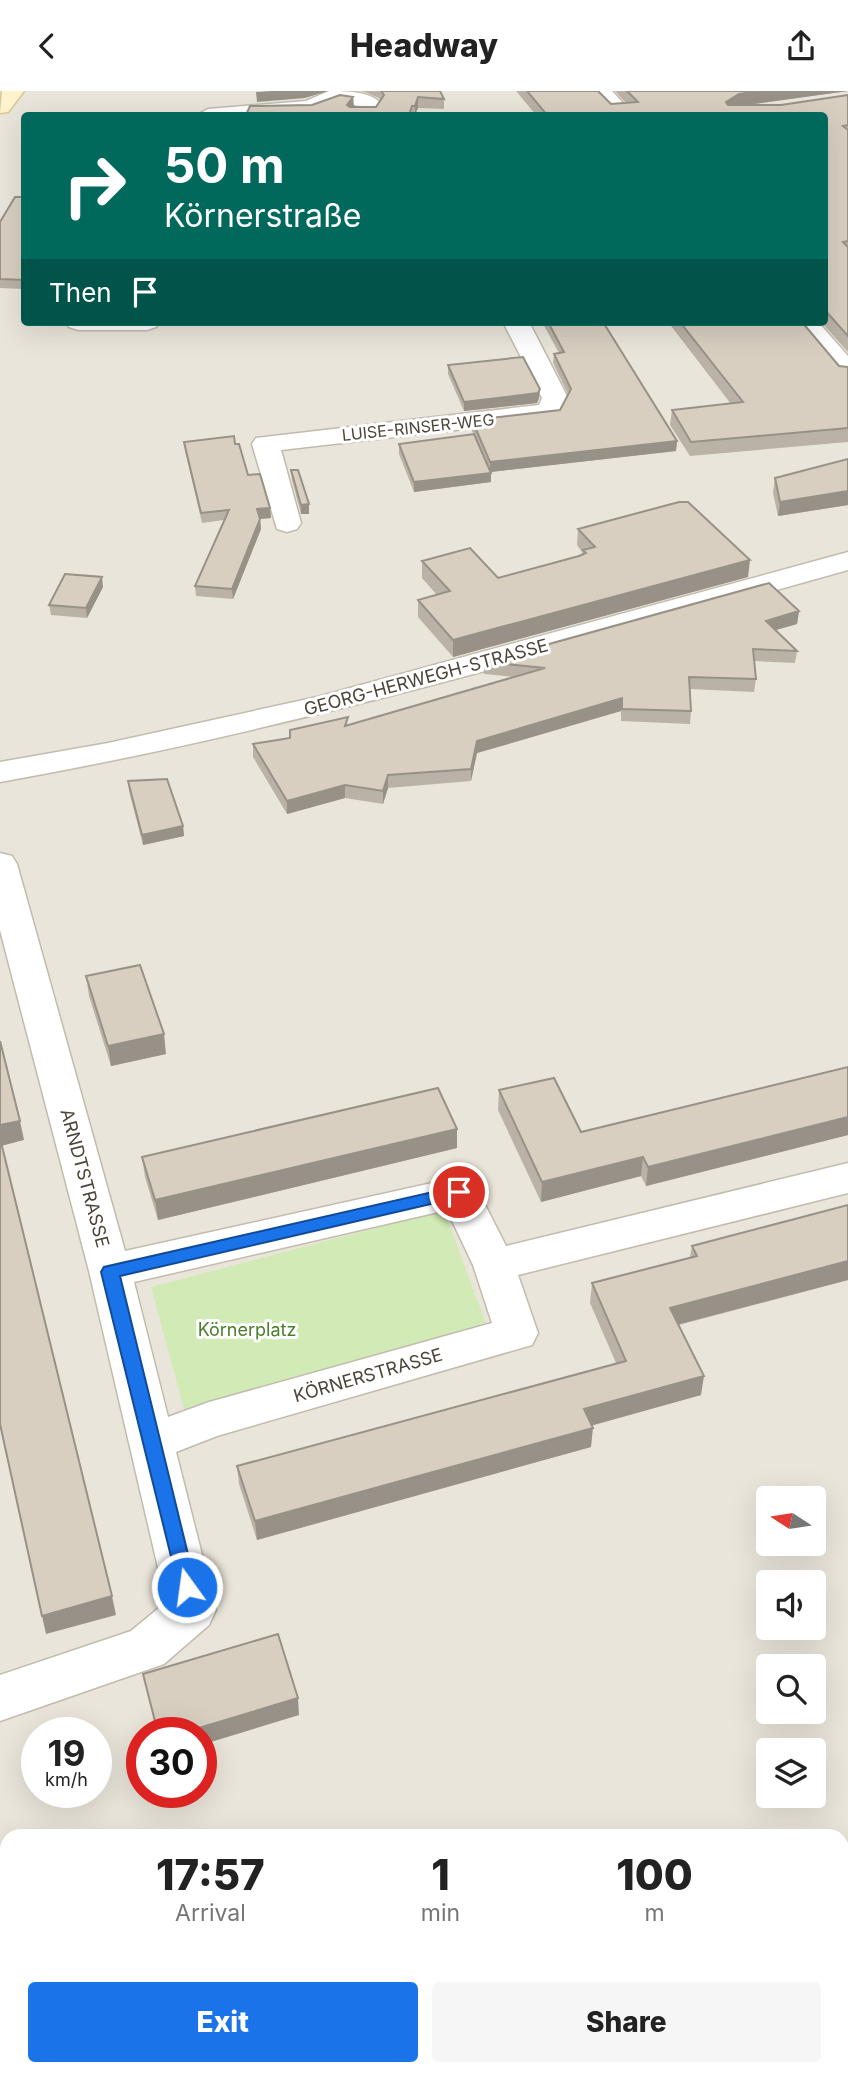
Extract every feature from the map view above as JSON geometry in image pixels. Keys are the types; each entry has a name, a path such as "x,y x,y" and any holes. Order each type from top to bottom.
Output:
{"main road":[{"path":"0,107 13,91"}],"street":[{"path":"206,91 208,112"},
{"path":"600,91 620,112"},
{"path":"290,112 317,111 318,100 336,95 357,96 371,104 367,112"},
{"name":"LUISE-RINSER-WEG","path":"287,523 266,445 550,412 555,398 518,326"},
{"path":"808,326 848,372"},
{"name":"GEORG-HERWEGH-STRASSE","path":"0,772 97,757 282,716 848,561"},
{"name":"ARNDTSTRASSE","path":"0,864 110,1272 192,1610 147,1648 0,1698"},
{"path":"494,1265 848,1178"},
{"name":"KÖRNERSTRASSE","path":"110,1272 459,1192 494,1265 517,1333 209,1420 151,1443"}],"shaded area":[{"path":"0,91 848,91 848,1829 0,1829"}],"green space":[{"name":"Körnerplatz","path":"444,1210 488,1329 185,1413 151,1287"}],"building":[{"path":"381,91 440,91 444,99 418,97 410,112 247,112 250,106 312,105 340,95 353,97 347,105 350,107 376,107 384,95"},
{"path":"527,91 598,91 611,104 638,102 627,91 760,91 739,94 726,102 728,105 781,105 848,95 848,125 843,126 848,130 848,241 843,242 848,247 848,336 828,314 828,112 544,112"},
{"path":"15,197 21,197 21,280 0,279 0,222"},
{"path":"550,326 605,326 677,441 490,462 472,420 560,410 571,389 554,354 564,352"},
{"path":"683,326 805,326 839,366 848,367 848,428 691,442 672,410 743,402"},
{"path":"523,357 540,389 538,393 464,402 448,365"},
{"path":"474,434 491,473 414,482 399,444"},
{"path":"234,436 248,475 260,474 270,508 257,509 260,519 232,589 195,586 229,510 201,513 184,442"},
{"path":"848,459 848,491 780,502 775,478"},
{"path":"291,470 298,470 309,504 301,505"},
{"path":"679,502 688,502 750,560 453,640 418,600 450,591 422,561 470,548 498,578 579,556 586,553 583,550 595,547 578,529"},
{"path":"65,574 102,577 86,608 49,605"},
{"path":"769,583 799,611 766,621 797,651 753,649 756,679 689,677 691,711 622,709 622,698 477,741 471,769 388,775 383,791 345,785 287,801 253,744 290,738 290,730 348,717 345,726 545,668 484,662"},
{"path":"167,779 183,826 142,835 128,781"},
{"path":"140,965 164,1034 108,1046 86,976"},
{"path":"0,1041 20,1121 0,1125"},
{"path":"848,1067 848,1117 648,1167 643,1157 542,1182 499,1090 554,1078 581,1132"},
{"path":"438,1088 457,1129 155,1200 142,1157"},
{"path":"0,1138 112,1596 42,1616 0,1424"},
{"path":"848,1205 848,1261 670,1308 704,1376 584,1409 593,1428 255,1521 237,1466 626,1361 592,1283 697,1256 692,1246"},
{"path":"278,1634 298,1698 217,1722 217,1717 154,1717 143,1674"}],"route":[{"path":"187,1587 110,1272 165,1257 459,1192"}]}
